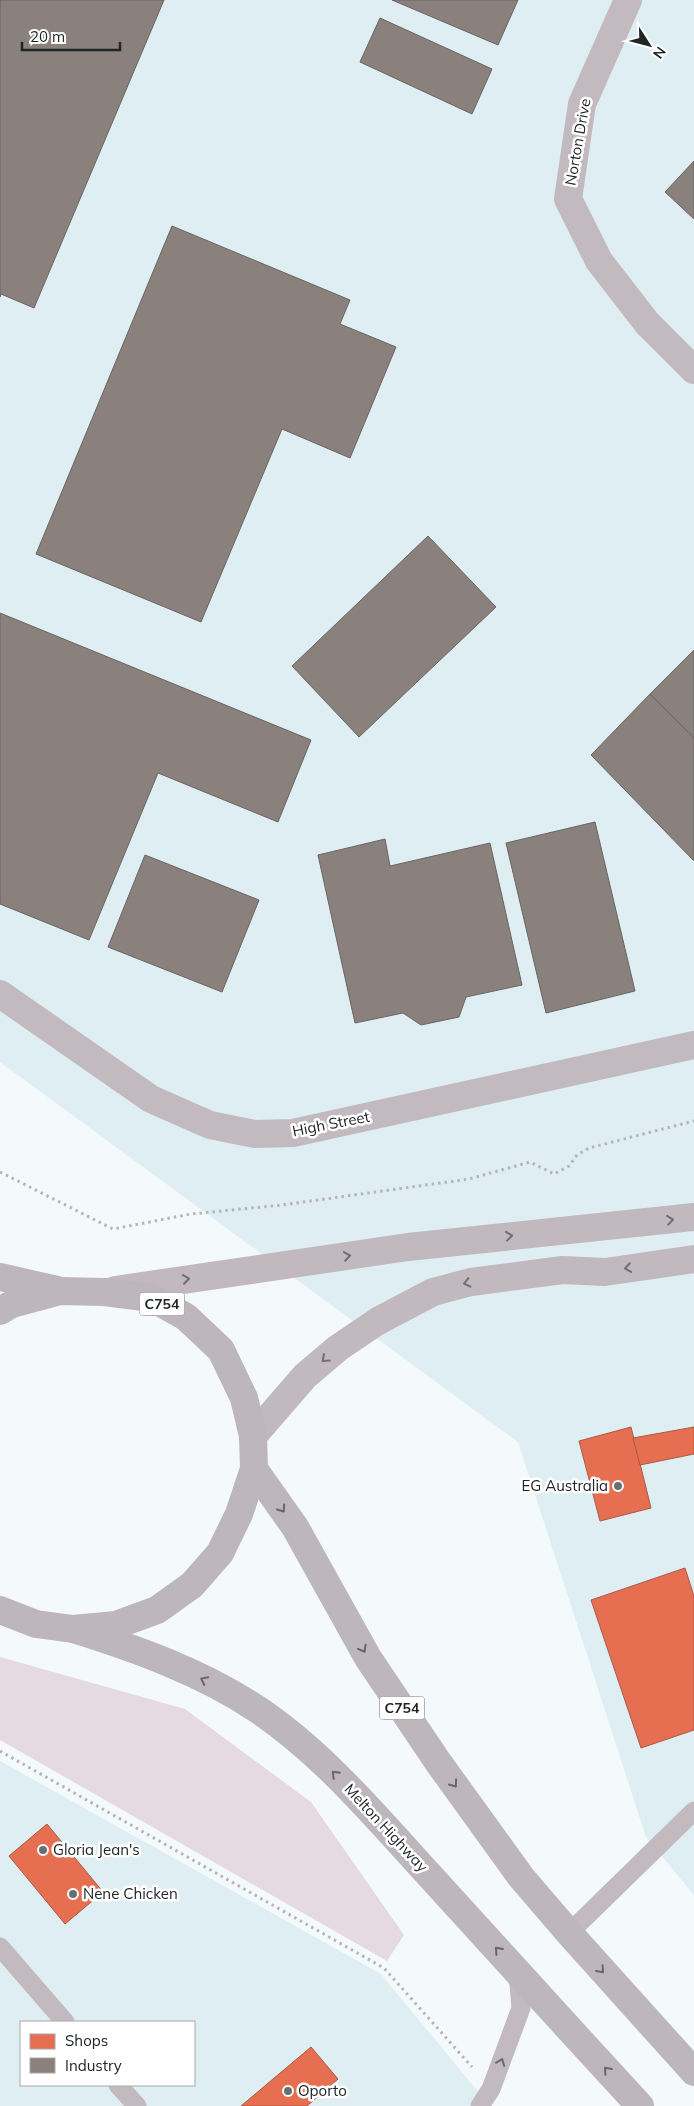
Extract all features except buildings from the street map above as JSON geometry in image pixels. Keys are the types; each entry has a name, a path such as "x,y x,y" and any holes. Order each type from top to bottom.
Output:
{"highway":[{"name":"Melton Highway","path":"0,1277 60,1291 104,1292 152,1298 186,1317 221,1350 244,1398 253,1436 254,1469 239,1514 220,1552 192,1586 157,1610 116,1625 73,1629"},
{"name":"Melton Highway","path":"0,1311 12,1304 60,1291"},
{"name":"C754","path":"254,1469 295,1527 378,1674 438,1762 521,1877 569,1934 694,2072"},
{"name":"Melton Highway","path":"0,1610 36,1624 73,1629 139,1650 208,1681 256,1709 310,1748 361,1800 640,2106"}],"main road":[{"path":"104,1292 408,1247 694,1217"},
{"path":"253,1436 305,1376 338,1348 378,1320 433,1292 471,1282 562,1270 604,1272 694,1259"}],"street":[{"name":"Norton Drive","path":"628,0 582,104 568,199 599,262 647,323 694,370"},
{"name":"High Street","path":"0,994 151,1099 210,1125 255,1134 293,1133 694,1045"}],"lane":[{"path":"569,1934 694,1811"},
{"path":"0,1947 64,2021"},
{"path":"480,2106 491,2089 521,2008 518,1972"},
{"path":"119,2086 137,2106"}],"path":[{"path":"0,1172 113,1229 191,1214 282,1205 469,1179 530,1162 554,1174 569,1166 577,1155 589,1148 694,1121"},
{"path":"0,1752 384,1968 491,2089"}],"shaded area":[{"path":"0,0 694,0 694,1895 646,1837 518,1442 0,1062"},
{"path":"0,1657 185,1709 311,1802 404,1935 387,1961 0,1740"},
{"path":"0,1761 381,1974 490,2106 0,2106"}],"place":[{"name":"EG Australia","path":"618,1486"},
{"name":"Gloria Jean's","path":"43,1850"},
{"name":"Nene Chicken","path":"73,1894"},
{"name":"Oporto","path":"288,2091"}]}
